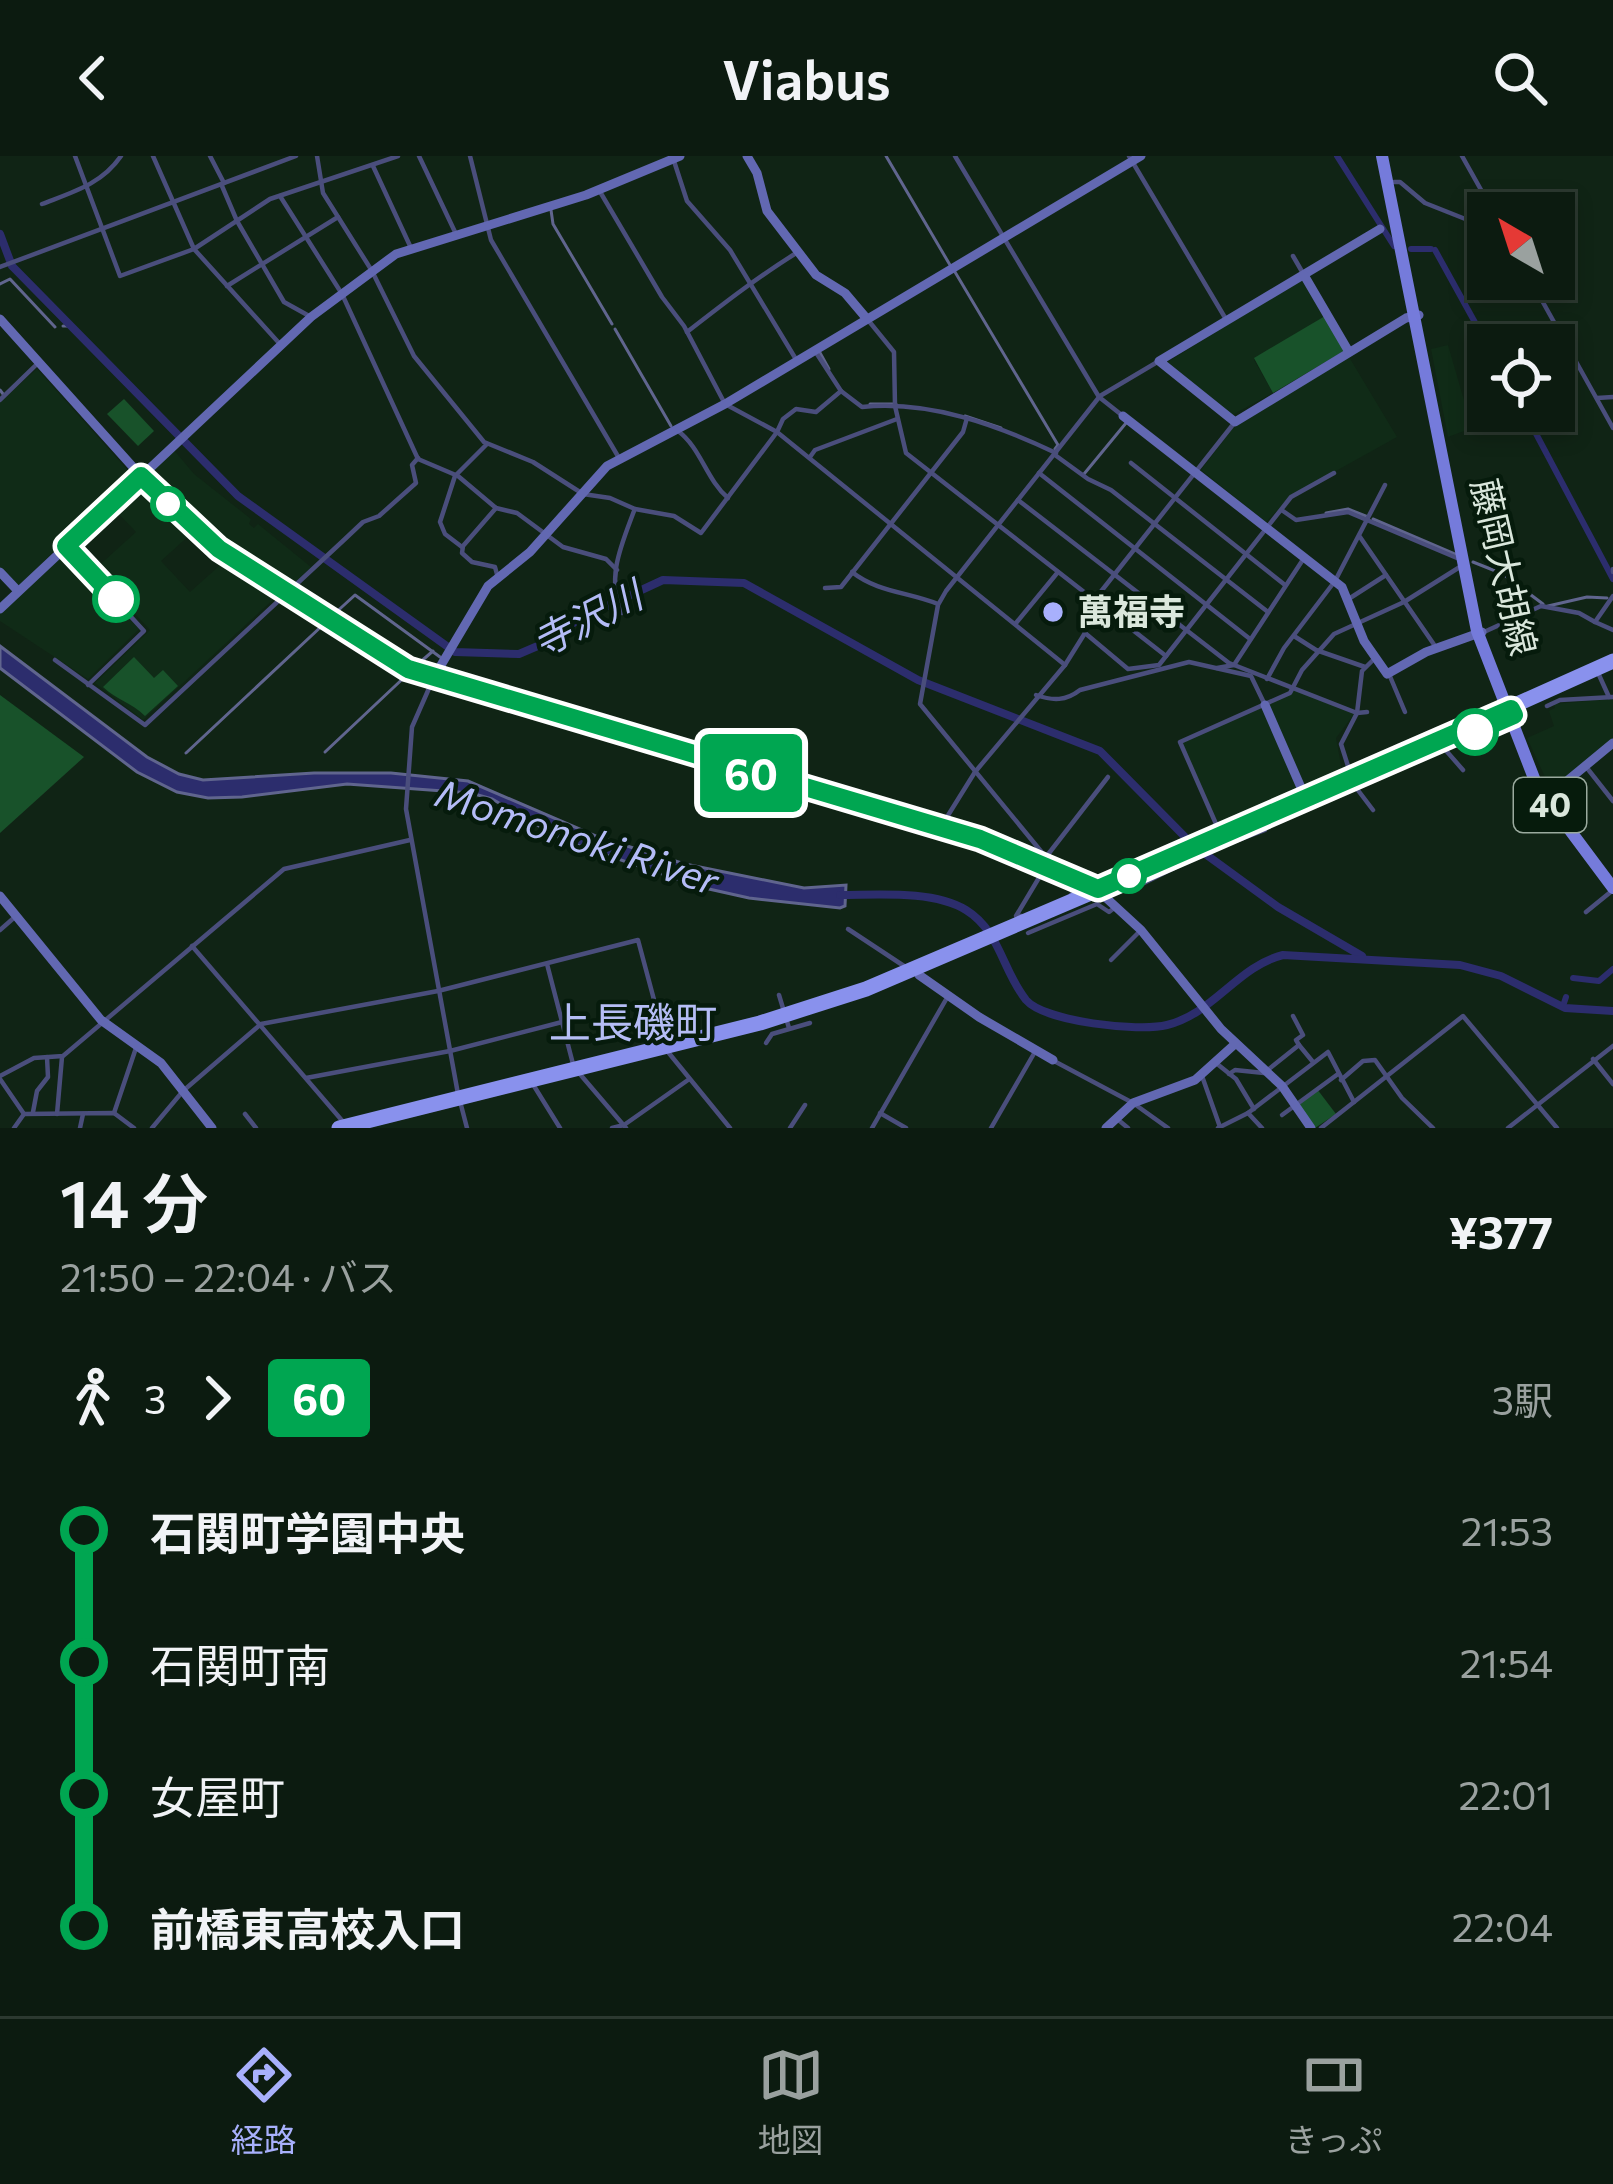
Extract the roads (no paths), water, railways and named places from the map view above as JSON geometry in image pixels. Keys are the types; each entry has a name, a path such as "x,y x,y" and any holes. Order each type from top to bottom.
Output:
{"highway":[{"path":"349,1128 787,1022 1018,931 1609,668"},
{"path":"1201,849 1510,713"},
{"path":"460,1101 534,1086 577,1071"}],"main road":[{"name":"藤岡大胡線","path":"1385,156 1394,182 1480,632"},
{"name":"40","path":"1385,156 1386,226 1417,315 1480,632 1545,799 1613,885"},
{"name":"40","path":"1510,713 1534,769 1613,885"}],"street":[{"path":"75,156 120,276 194,248 280,196 398,156"},
{"path":"42,204 87,187 110,172 121,156"},
{"path":"153,156 194,248 282,346"},
{"path":"210,156 236,221 284,302 311,316"},
{"path":"2,267 296,156"},
{"path":"317,156 320,182 414,356 487,445 533,463 581,493 674,516 701,532 783,419 796,409 816,412 841,391"},
{"path":"419,156 456,234"},
{"path":"470,156 485,226 619,458"},
{"path":"747,156 757,173 765,207 798,252 816,275 845,293 894,352 895,406 906,452 1166,656"},
{"path":"956,156 1099,397 1335,581 1376,658 1390,674 1405,712"},
{"path":"1462,156 1482,192"},
{"path":"0,609 311,316 372,272 411,248 599,190 654,160 677,157 687,201 724,242 797,361"},
{"path":"467,1128 406,803 412,728 434,677 484,592 619,458 725,404 1134,158 1227,321"},
{"path":"372,164 411,248"},
{"path":"1394,182 1425,202 1467,219"},
{"path":"599,190 687,332 725,404 777,432 810,457 1065,664"},
{"path":"280,196 342,294 418,458 455,476 496,508 517,513 570,550 606,559 617,570"},
{"path":"227,286 338,217"},
{"path":"1047,861 924,711 920,690 938,604 1099,397 1386,226"},
{"path":"687,332 750,282 798,252"},
{"path":"1293,256 1349,352"},
{"path":"1542,300 1613,428"},
{"path":"1306,800 1251,676 1190,662 1128,669 1085,633 1080,618 1235,422 1417,315"},
{"path":"0,320 141,476 205,538 389,658 434,677 1047,861 1101,893 1141,930 1235,1044 1282,1086 1310,1128"},
{"path":"815,350 841,391 862,407 895,406 967,418 1055,454 1111,490 1268,612"},
{"path":"1159,361 1235,422"},
{"path":"0,400 37,364"},
{"path":"1597,398 1613,397"},
{"path":"810,457 815,450 897,418"},
{"path":"825,588 839,588 963,432 967,418"},
{"path":"675,429 690,442 712,482 728,498"},
{"path":"487,445 455,476 440,521 462,553 472,562 495,567 498,578"},
{"path":"55,660 145,725 332,551 416,483 412,465 418,458"},
{"path":"1131,463 1285,586"},
{"path":"1036,695 1048,700 1069,698 1080,690 1123,681 1159,666 1291,497 1334,472"},
{"path":"1039,473 1250,639"},
{"path":"1267,679 1335,581 1385,485"},
{"path":"1018,500 1234,664 1367,712"},
{"path":"462,548 496,508"},
{"path":"621,611 613,592 616,558 634,509"},
{"path":"1282,510 1296,520 1348,512 1463,562"},
{"path":"1360,537 1437,648"},
{"path":"66,546 144,631 88,685"},
{"path":"1216,668 1234,664 1304,558"},
{"path":"1201,849 1180,742 1290,693 1334,634 1404,602 1463,562"},
{"path":"0,572 18,591"},
{"path":"852,572 872,587 904,591 938,604"},
{"path":"1016,623 1058,572"},
{"path":"1347,601 1386,575"},
{"path":"1595,622 1613,596"},
{"path":"1390,674 1437,648 1541,606 1579,613 1613,630"},
{"path":"940,827 975,772 1085,633"},
{"path":"1294,636 1365,667"},
{"path":"1373,810 1353,782 1342,744 1357,712 1357,687 1365,667 1376,658"},
{"path":"1547,706 1560,700 1611,697 1609,668"},
{"path":"1550,795 1613,743"},
{"path":"1442,746 1463,770"},
{"path":"1585,766 1613,801"},
{"path":"1101,893 1073,893 1016,916 1047,861 1108,777"},
{"path":"1101,893 1093,875 1112,875 1265,830"},
{"path":"24,1114 0,1077 32,1059 62,1057 284,868 410,840"},
{"path":"1144,883 1201,849"},
{"path":"1586,911 1613,885"},
{"path":"0,896 103,1022 160,1063 212,1128"},
{"path":"0,930 16,916"},
{"path":"848,929 948,996 1168,1128"},
{"path":"1111,960 1141,930"},
{"path":"152,1128 183,1091 260,1025 438,991 638,940 667,1049 730,1128"},
{"path":"192,946 349,1128"},
{"path":"547,963 577,1071 625,1127"},
{"path":"779,995 787,1022"},
{"path":"872,1128 948,996"},
{"path":"1293,1016 1303,1035 1296,1040 1313,1062"},
{"path":"1321,1128 1463,1016 1557,1128"},
{"path":"306,1078 450,1051 562,1022"},
{"path":"766,1043 787,1022 810,1023"},
{"path":"114,1113 137,1044"},
{"path":"1106,1128 1133,1103 1202,1076 1235,1044"},
{"path":"1229,1073 1268,1071 1299,1045"},
{"path":"1508,1128 1613,1046"},
{"path":"991,1128 1036,1050"},
{"path":"1202,1076 1219,1127 1251,1111 1328,1052 1354,1102"},
{"path":"57,1114 62,1057"},
{"path":"33,1112 37,1091 48,1077 47,1058"},
{"path":"1593,1059 1613,1084"},
{"path":"1282,1115 1364,1061 1375,1060 1433,1128"},
{"path":"1216,1063 1229,1073 1262,1128"},
{"path":"612,1128 625,1127 688,1080"},
{"path":"534,1086 560,1128"},
{"path":"790,1128 805,1105"},
{"path":"14,1128 24,1114 33,1112 114,1113 134,1128"},
{"path":"880,1113 906,1128"},
{"path":"80,1128 83,1114"},
{"path":"244,1114 256,1128"},
{"path":"1116,1118 1127,1128"},
{"path":"716,1128 725,1121"}],"water":[{"path":"0,646 147,757 179,774 203,780 391,773 468,781 598,837 685,864 804,888 846,885 845,906 749,898 700,887 565,841 492,799 471,793 347,784 242,797 208,798 177,792 137,772 0,668"}],"waterway":[{"path":"886,156 950,265"},
{"path":"1337,156 1394,246"},
{"path":"551,210 553,224 612,324"},
{"name":"寺沢川","path":"0,234 12,266 238,496 455,652 519,654 547,642 579,619 663,580 744,583 918,680 1100,751 1193,845 1278,907 1362,956"},
{"path":"1411,249 1431,249"},
{"path":"1435,250 1476,324"},
{"path":"955,272 1058,445 1055,449"},
{"path":"0,284 10,279 55,327"},
{"name":"寺沢川","path":"63,326 72,326"},
{"path":"615,329 671,426"},
{"path":"819,351 829,369"},
{"path":"0,390 3,394"},
{"path":"870,404 896,404"},
{"path":"965,416 1001,428"},
{"path":"1084,474 1126,423"},
{"path":"1535,432 1613,579"},
{"path":"1326,513 1348,509 1368,517"},
{"path":"1373,519 1457,555"},
{"path":"1473,562 1503,574 1543,604"},
{"path":"332,616 355,595 440,657"},
{"path":"1548,606 1587,597 1607,598"},
{"path":"186,753 325,623"},
{"path":"418,664 433,651"},
{"path":"325,752 411,671"},
{"name":"Momonoki River","path":"840,895 922,896 966,910 994,940 1026,1000 1052,1014 1093,1023 1167,1025 1198,1011 1252,969 1283,955 1460,965 1501,976 1565,1008 1613,1011"},
{"path":"1573,978 1599,981 1613,969"},
{"path":"1563,1006 1566,997"}],"place":[{"name":"萬福寺","path":"1053,612"}],"district":[{"name":"上長磯町","path":"633,1023"}]}
